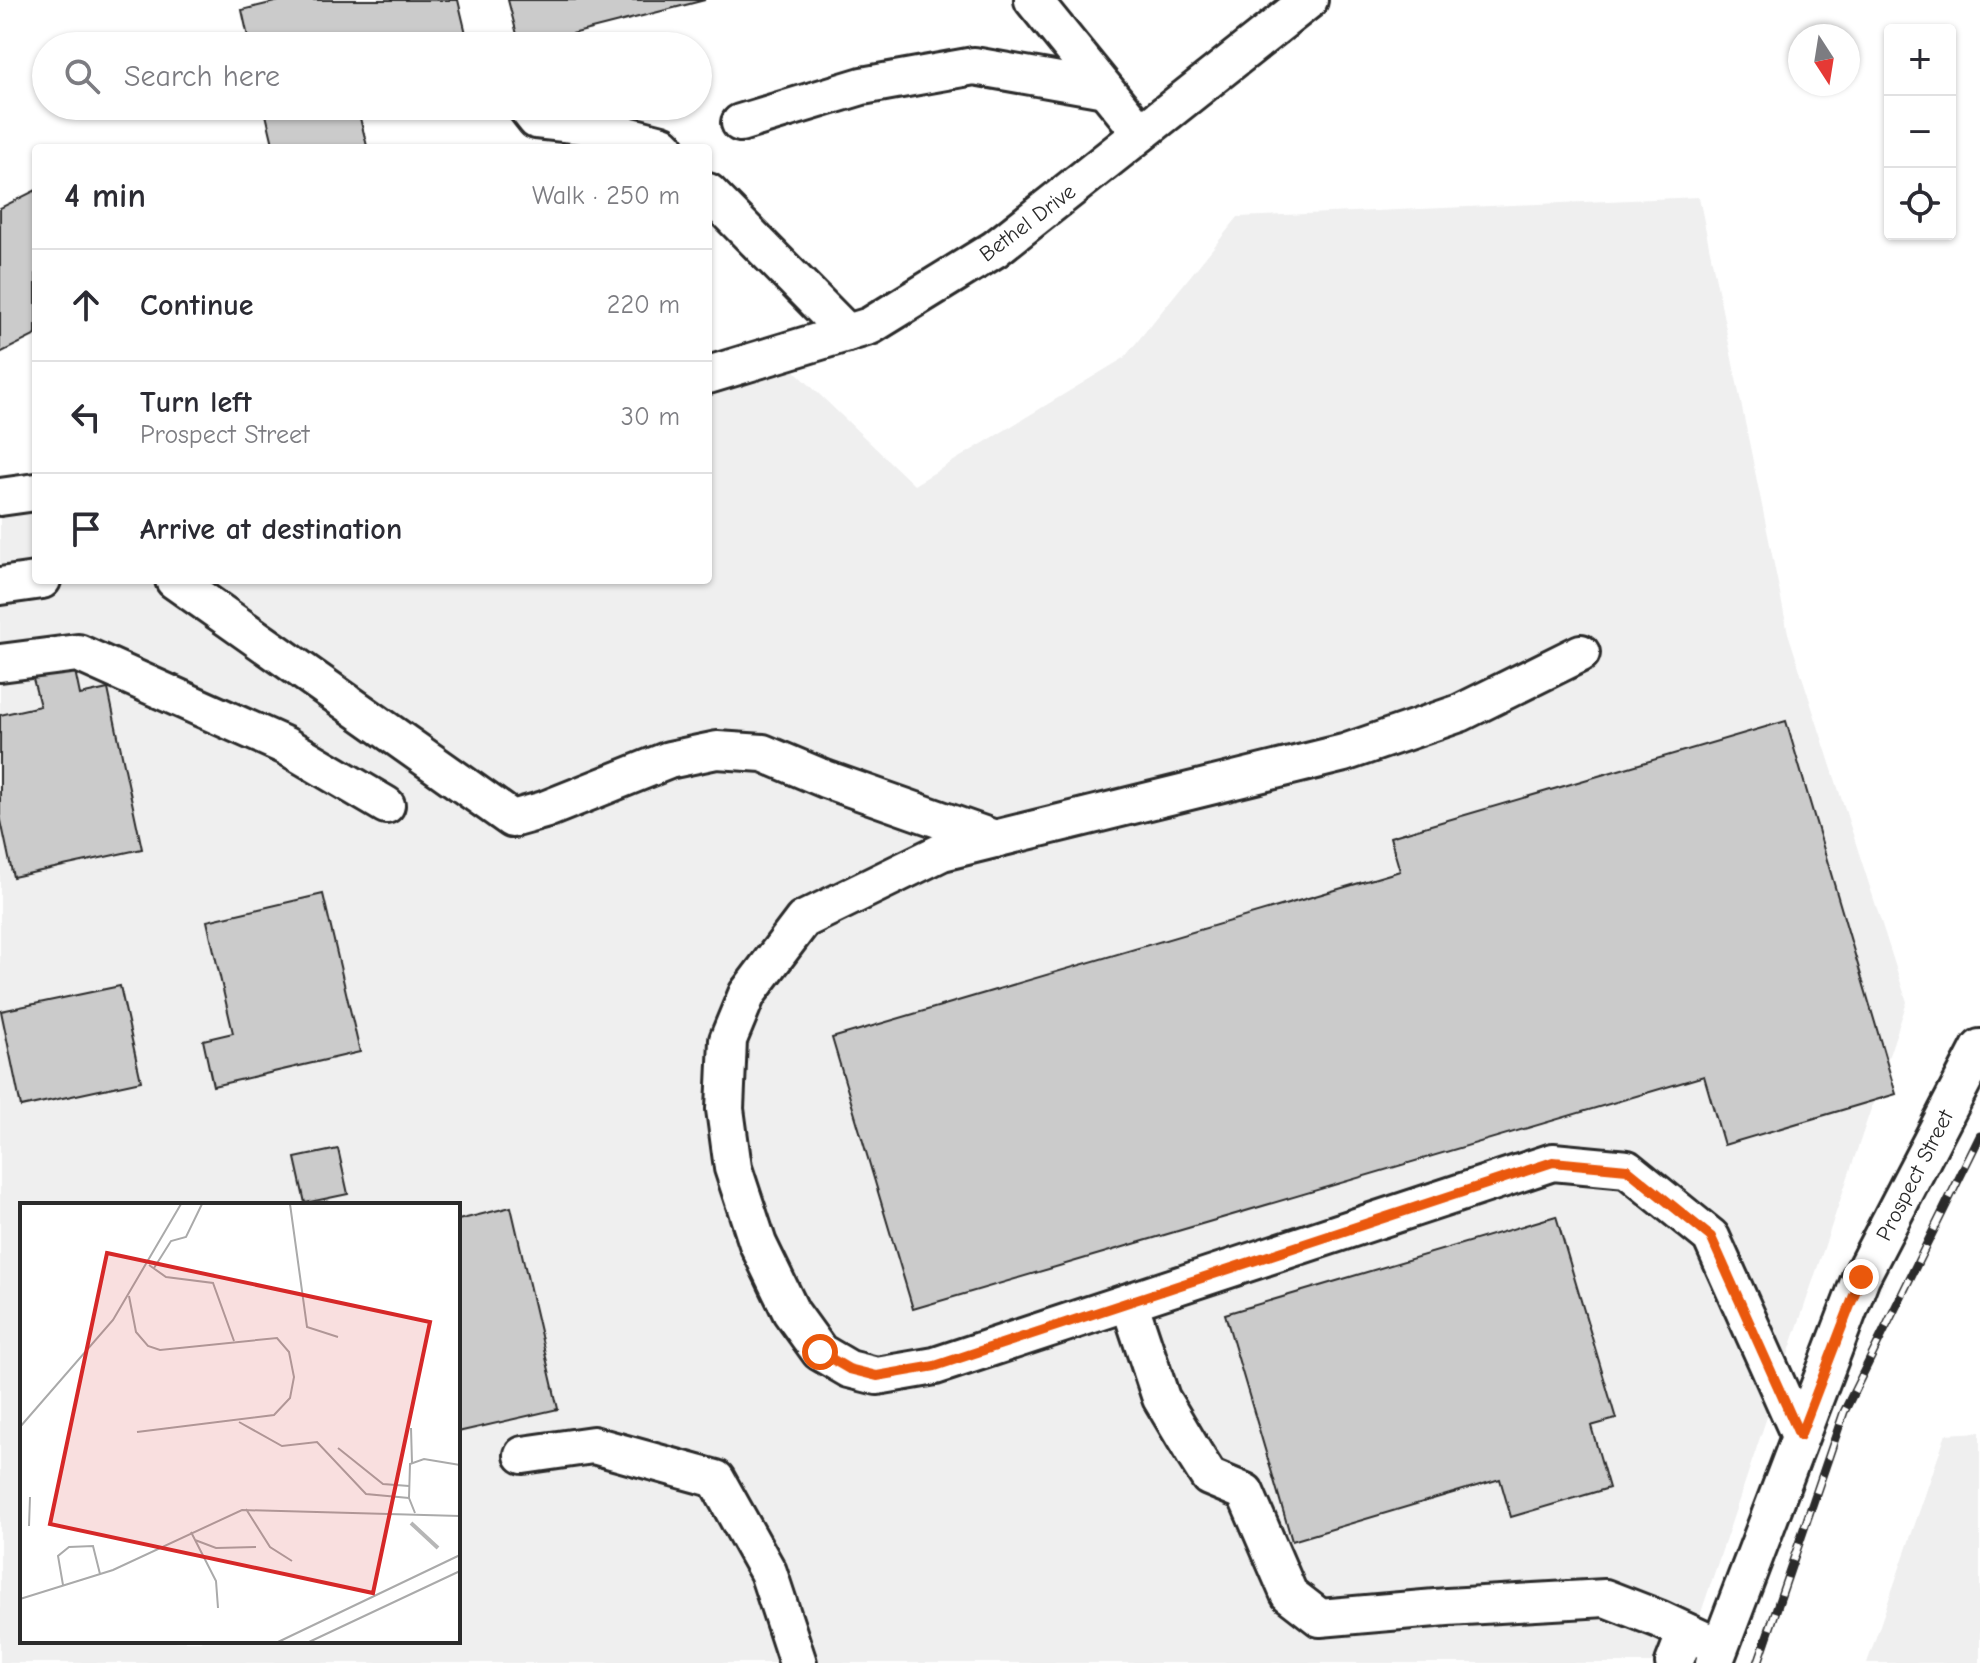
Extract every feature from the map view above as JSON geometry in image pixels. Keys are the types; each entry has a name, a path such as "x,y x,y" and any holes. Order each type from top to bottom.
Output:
{"street":[{"path":"1033,0 1141,133"},
{"name":"Bethel Drive","path":"712,374 870,326 995,249 1309,0"},
{"path":"740,123 862,86 974,66 1105,89"},
{"path":"536,120 592,126 662,144"},
{"path":"712,196 847,333"},
{"path":"0,497 32,493"},
{"path":"0,586 32,581"},
{"path":"180,584 512,819 544,810 669,760 717,750 763,753 825,779 995,839"},
{"path":"0,663 78,653 286,746 386,805"},
{"path":"1581,653 1460,713 1344,753 942,852 803,920 747,994 728,1040 725,1109 733,1168 758,1244 791,1312 820,1352 849,1369 877,1376 935,1366 1553,1162 1627,1169 1711,1237 1800,1436"},
{"name":"Prospect Street","path":"1717,1655 1861,1277 1980,1048"},
{"path":"1129,1302 1161,1398 1195,1455 1209,1477 1245,1492 1289,1594 1320,1618 1605,1598 1680,1647 1717,1655"},
{"path":"523,1455 593,1445 716,1479 768,1572 798,1663"}],"shaded area":[{"path":"1699,197 1788,633 1907,1002 1684,1663 0,1663 0,479 32,474 32,584 712,584 712,359 772,349 914,485 1124,358 1238,217"},
{"path":"1980,1432 1980,1663 1867,1663 1946,1434"}],"building":[{"path":"283,0 458,0 466,32 247,32 242,10"},
{"path":"508,0 705,0 580,32 516,32"},
{"path":"267,120 360,120 366,144 273,144"},
{"path":"32,192 32,337 0,353 0,208"},
{"path":"74,666 80,695 108,689 142,849 13,877 0,816 0,715 40,706 32,675"},
{"path":"1786,721 1896,1094 1724,1145 1704,1076 913,1309 832,1038 1400,871 1390,837"},
{"path":"323,894 360,1052 213,1086 203,1040 233,1033 207,921"},
{"path":"120,986 141,1081 21,1107 1,1011"},
{"path":"338,1149 348,1194 305,1203 295,1158"},
{"path":"511,1207 558,1409 460,1432 460,1220"},
{"path":"1556,1216 1616,1419 1591,1426 1609,1488 1511,1517 1500,1479 1292,1541 1225,1314"}],"railway":[{"path":"1758,1663 1844,1412 1980,1136"}],"route":[{"path":"820,1352 849,1369 877,1376 935,1366 1553,1162 1627,1169 1711,1237 1800,1436 1861,1277"}]}
